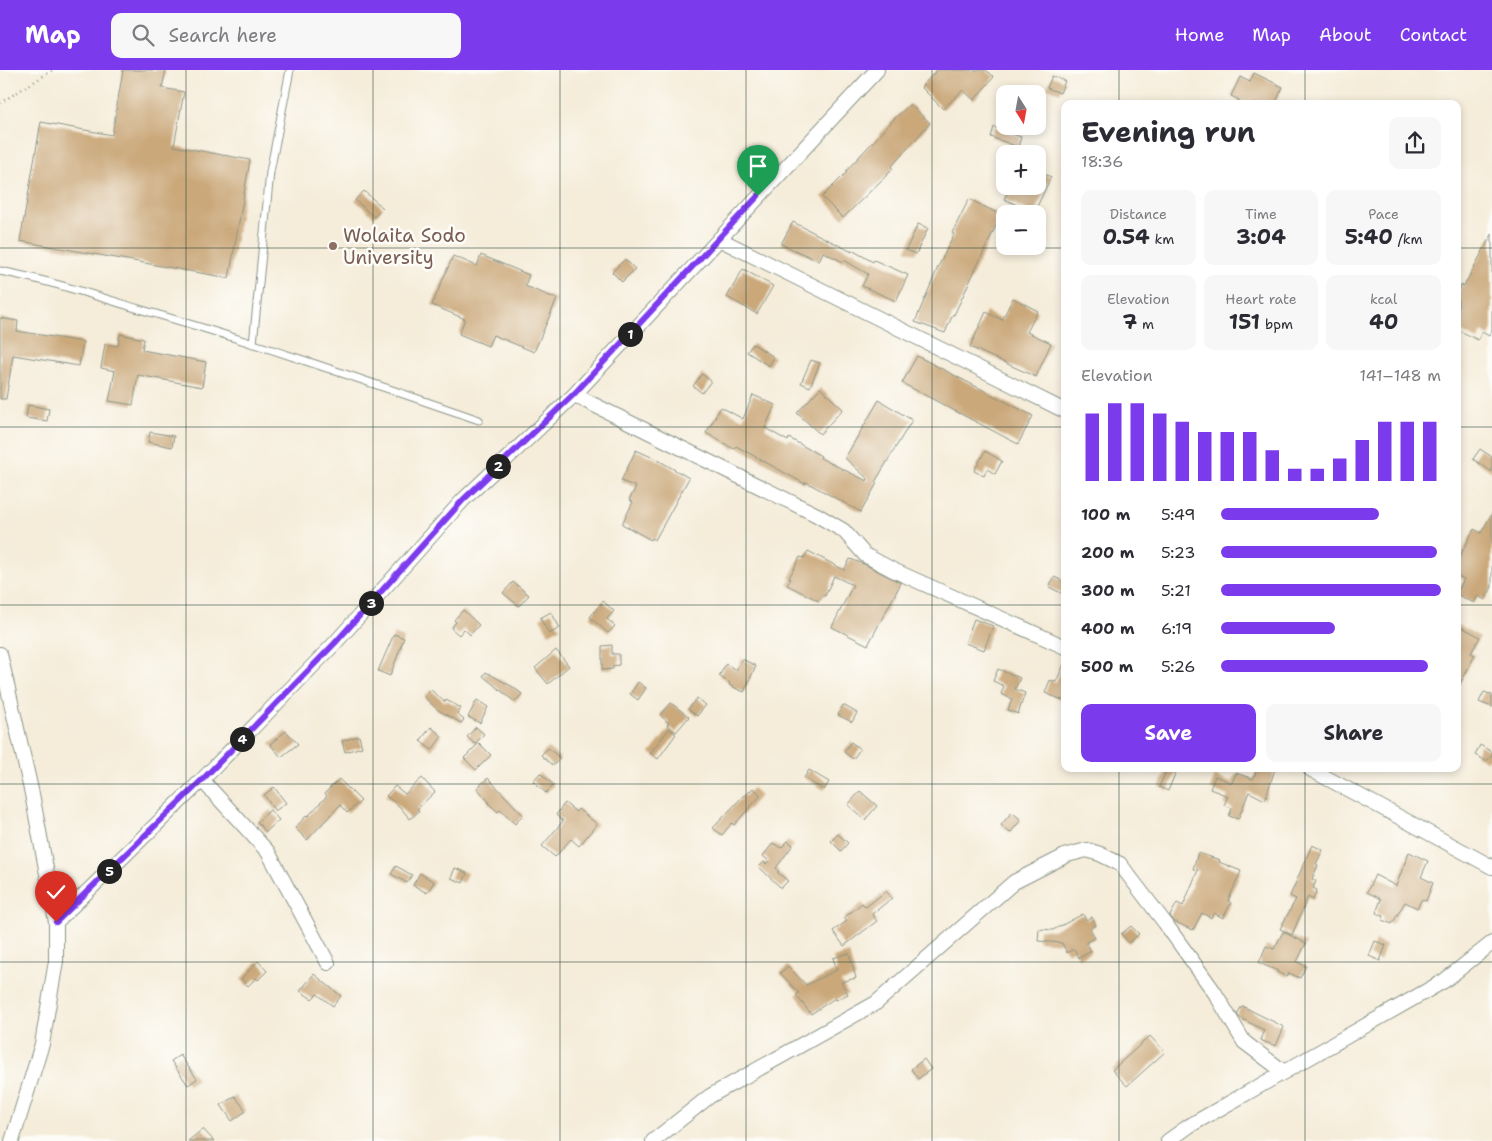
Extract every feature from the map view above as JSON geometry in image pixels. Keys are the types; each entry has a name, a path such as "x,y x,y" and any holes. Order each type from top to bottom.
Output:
{"street":[{"path":"56,922 202,780 335,643 463,500 574,394 877,70"},
{"path":"719,239 1061,409"},
{"path":"574,394 817,515 844,531 865,555 893,570 1061,645"},
{"path":"0,654 32,794 56,922 56,961 42,1044 12,1141"},
{"path":"1316,772 1492,867"},
{"path":"202,780 268,852 328,963"},
{"path":"654,1141 710,1096 876,1004 1014,882 1067,855 1087,850 1120,864 1215,993 1244,1042 1284,1072"},
{"path":"1168,1141 1189,1126 1444,981 1492,943"}],"lane":[{"path":"253,344 270,172 290,70"},
{"path":"0,270 39,279 253,344 479,420"}],"path":[{"path":"0,103 53,70"}],"building":[{"path":"123,70 166,70 162,88 184,92 174,146 250,160 229,278 20,241 41,122 112,135"},
{"path":"937,70 986,70 994,77 974,100 963,90 943,109 921,87"},
{"path":"1254,73 1283,87 1277,100 1239,100 1231,96 1240,77 1250,82"},
{"path":"1052,76 1065,81 1060,93 1047,88"},
{"path":"910,104 930,123 891,167 893,169 843,218 822,197"},
{"path":"994,127 996,128 996,135 1016,135 1021,137 1019,145 1013,145 991,137"},
{"path":"1046,175 1051,177 1046,188"},
{"path":"364,191 383,208 374,217 355,200"},
{"path":"1006,195 1042,195 1038,205 1017,205 1004,199"},
{"path":"969,199 996,212 996,226 945,333 915,322 954,234 952,233"},
{"path":"793,222 873,262 874,260 908,275 896,301 862,286 868,274 844,260 843,262 823,252 819,261 781,244"},
{"path":"918,224 928,228 916,254 906,250"},
{"path":"1492,234 1492,330 1489,336 1482,332 1478,340 1461,332 1461,285 1464,286"},
{"path":"481,255 529,275 525,286 557,299 534,352 493,335 488,346 459,334 465,319 432,305 453,256 477,266"},
{"path":"625,259 635,269 622,282 612,272"},
{"path":"743,269 773,286 757,314 727,297"},
{"path":"1013,298 1038,311 1027,332 1051,343 1036,377 970,347 986,312 1002,320"},
{"path":"0,318 18,321 17,331 83,342 79,366 13,355 6,399 0,399"},
{"path":"120,334 144,339 142,350 206,362 202,387 138,375 133,405 109,401 115,371 101,368 105,344 118,346"},
{"path":"753,344 774,357 769,366 747,352"},
{"path":"917,356 1033,416 1018,444 902,383"},
{"path":"811,360 820,363 810,387 801,383"},
{"path":"702,374 711,381 702,393 693,386"},
{"path":"820,388 843,409 820,434 797,413"},
{"path":"753,395 775,405 765,428 788,441 789,438 821,456 820,458 867,481 868,479 845,458 879,400 912,420 875,482 877,483 861,512 736,446 734,449 706,433 721,407 743,419"},
{"path":"28,405 49,409 47,421 26,418"},
{"path":"150,432 174,436 172,447 148,442"},
{"path":"1480,449 1492,457 1492,472 1473,459"},
{"path":"636,450 689,478 655,540 652,538 651,540 622,524 633,502 629,500 636,487 621,481"},
{"path":"985,451 1002,461 995,474 987,469 984,476 974,471"},
{"path":"1492,513 1492,587 1485,600 1478,596 1474,603 1461,596 1461,585 1464,579 1461,578 1461,554 1474,529 1481,533"},
{"path":"808,551 844,570 850,559 901,583 868,645 832,627 853,585 834,576 825,596 823,595 819,601 787,585 800,557 804,558"},
{"path":"1054,577 1061,580 1061,593 1049,587"},
{"path":"513,582 529,595 519,606 503,593"},
{"path":"603,601 614,611 607,619 615,626 608,633 590,617"},
{"path":"463,610 479,625 470,635 464,629 459,635 451,628 456,622 454,620"},
{"path":"551,612 560,628 549,634 540,618"},
{"path":"974,619 993,626 984,650 965,643"},
{"path":"1461,627 1480,637 1471,653 1475,655 1461,682"},
{"path":"394,634 404,638 390,676 378,671"},
{"path":"612,645 612,654 619,654 619,665 613,666 613,669 602,670 602,646"},
{"path":"556,650 569,666 548,684 535,668"},
{"path":"742,659 756,666 744,692 729,685 730,683 719,676 726,664 736,670"},
{"path":"998,669 1020,678 1015,689 1025,693 1018,714 1008,710 1012,699 1001,694 1004,686 993,681"},
{"path":"1061,671 1061,699 1045,693 1050,680 1056,682"},
{"path":"486,672 522,694 515,702 483,676"},
{"path":"638,682 646,688 638,700 630,694"},
{"path":"431,690 445,702 446,700 461,708 457,714 464,720 461,723 438,710 424,697"},
{"path":"1484,692 1492,695 1492,707 1479,702"},
{"path":"697,698 706,705 697,716 688,709"},
{"path":"477,700 488,707 480,723 468,717"},
{"path":"671,703 689,717 676,732 667,725 669,723 660,715"},
{"path":"843,705 857,713 852,722 838,715"},
{"path":"431,727 442,736 432,750 420,741"},
{"path":"476,727 484,734 475,744 467,737"},
{"path":"669,729 676,734 658,759 650,753"},
{"path":"286,731 298,744 281,757 270,744"},
{"path":"359,736 362,747 345,752 342,741"},
{"path":"851,742 860,749 853,759 844,752"},
{"path":"479,743 491,755 476,770 464,758"},
{"path":"1480,745 1492,752 1492,756 1486,761 1475,755"},
{"path":"548,748 560,758 553,766 541,755"},
{"path":"809,770 829,782 824,790 804,778"},
{"path":"1166,772 1176,772 1168,791 1159,787"},
{"path":"1256,772 1274,772 1265,800 1249,792 1238,819 1229,816 1232,808 1224,805 1228,796 1210,789 1215,776 1232,783 1236,773 1253,779"},
{"path":"540,773 554,785 546,793 533,781"},
{"path":"422,778 435,792 417,809 419,811 410,819 400,807 386,796 395,786 405,794"},
{"path":"488,778 523,815 515,824 500,810 498,812 488,803 477,788"},
{"path":"339,779 361,801 347,813 340,805 307,840 295,828 327,796 325,793"},
{"path":"274,787 286,803 275,811 264,795"},
{"path":"753,788 761,795 734,825 732,823 722,835 713,828 744,795"},
{"path":"860,791 877,806 865,820 848,805"},
{"path":"565,803 576,812 578,809 597,824 579,846 571,839 555,857 542,846 563,821 556,815"},
{"path":"270,810 279,820 266,832 257,822"},
{"path":"1012,812 1021,820 1010,833 1001,825"},
{"path":"838,834 848,843 841,851 831,841"},
{"path":"788,841 793,845 776,868 779,871 777,872 788,881 781,888 759,867 764,862 766,864 769,861 763,856 773,843 781,848"},
{"path":"1312,845 1323,850 1316,864 1318,865 1312,879 1316,881 1313,888 1317,890 1313,900 1308,897 1292,935 1280,929 1296,899 1290,896"},
{"path":"1409,852 1428,861 1421,877 1433,883 1426,901 1422,899 1417,908 1405,902 1392,924 1382,920 1384,916 1376,913 1381,899 1367,892 1375,875 1396,886"},
{"path":"1198,853 1220,860 1219,862 1241,871 1228,901 1231,903 1223,918 1214,913 1211,918 1202,913 1193,930 1175,922 1170,916 1177,903 1183,906 1198,870 1193,869"},
{"path":"396,866 412,875 407,883 391,874"},
{"path":"455,868 467,873 463,883 451,878"},
{"path":"420,873 434,882 427,893 413,885"},
{"path":"886,891 892,898 872,914 877,921 844,946 833,931 847,921 844,918 862,903 866,907"},
{"path":"1083,914 1086,920 1092,917 1096,925 1090,928 1095,938 1086,942 1091,951 1079,958 1074,949 1067,953 1062,943 1038,941 1039,929 1053,930"},
{"path":"1131,926 1139,934 1129,943 1121,934"},
{"path":"1283,932 1306,943 1297,962 1306,966 1300,978 1289,973 1287,977 1259,963 1266,946 1274,949"},
{"path":"1375,941 1386,945 1380,961 1369,956"},
{"path":"849,953 856,978 841,982 848,994 836,1000 835,998 811,1014 796,995 799,993 780,973 788,966 806,985 837,970 833,958"},
{"path":"258,961 267,971 248,986 241,979"},
{"path":"314,974 341,996 333,1006 317,994 312,999 300,991"},
{"path":"1242,1006 1284,1027 1276,1046 1260,1040 1264,1030 1240,1018 1237,1014"},
{"path":"1150,1036 1165,1052 1127,1086 1112,1070"},
{"path":"180,1055 197,1079 188,1085 171,1061"},
{"path":"924,1059 931,1069 918,1079 911,1069"},
{"path":"235,1096 246,1111 232,1121 221,1105"},
{"path":"203,1129 214,1141 188,1141"}],"place":[{"name":"Wolaita Sodo University","path":"333,246"}],"route":[{"path":"56,922 202,780 335,643 463,500 574,394 758,196"}]}
